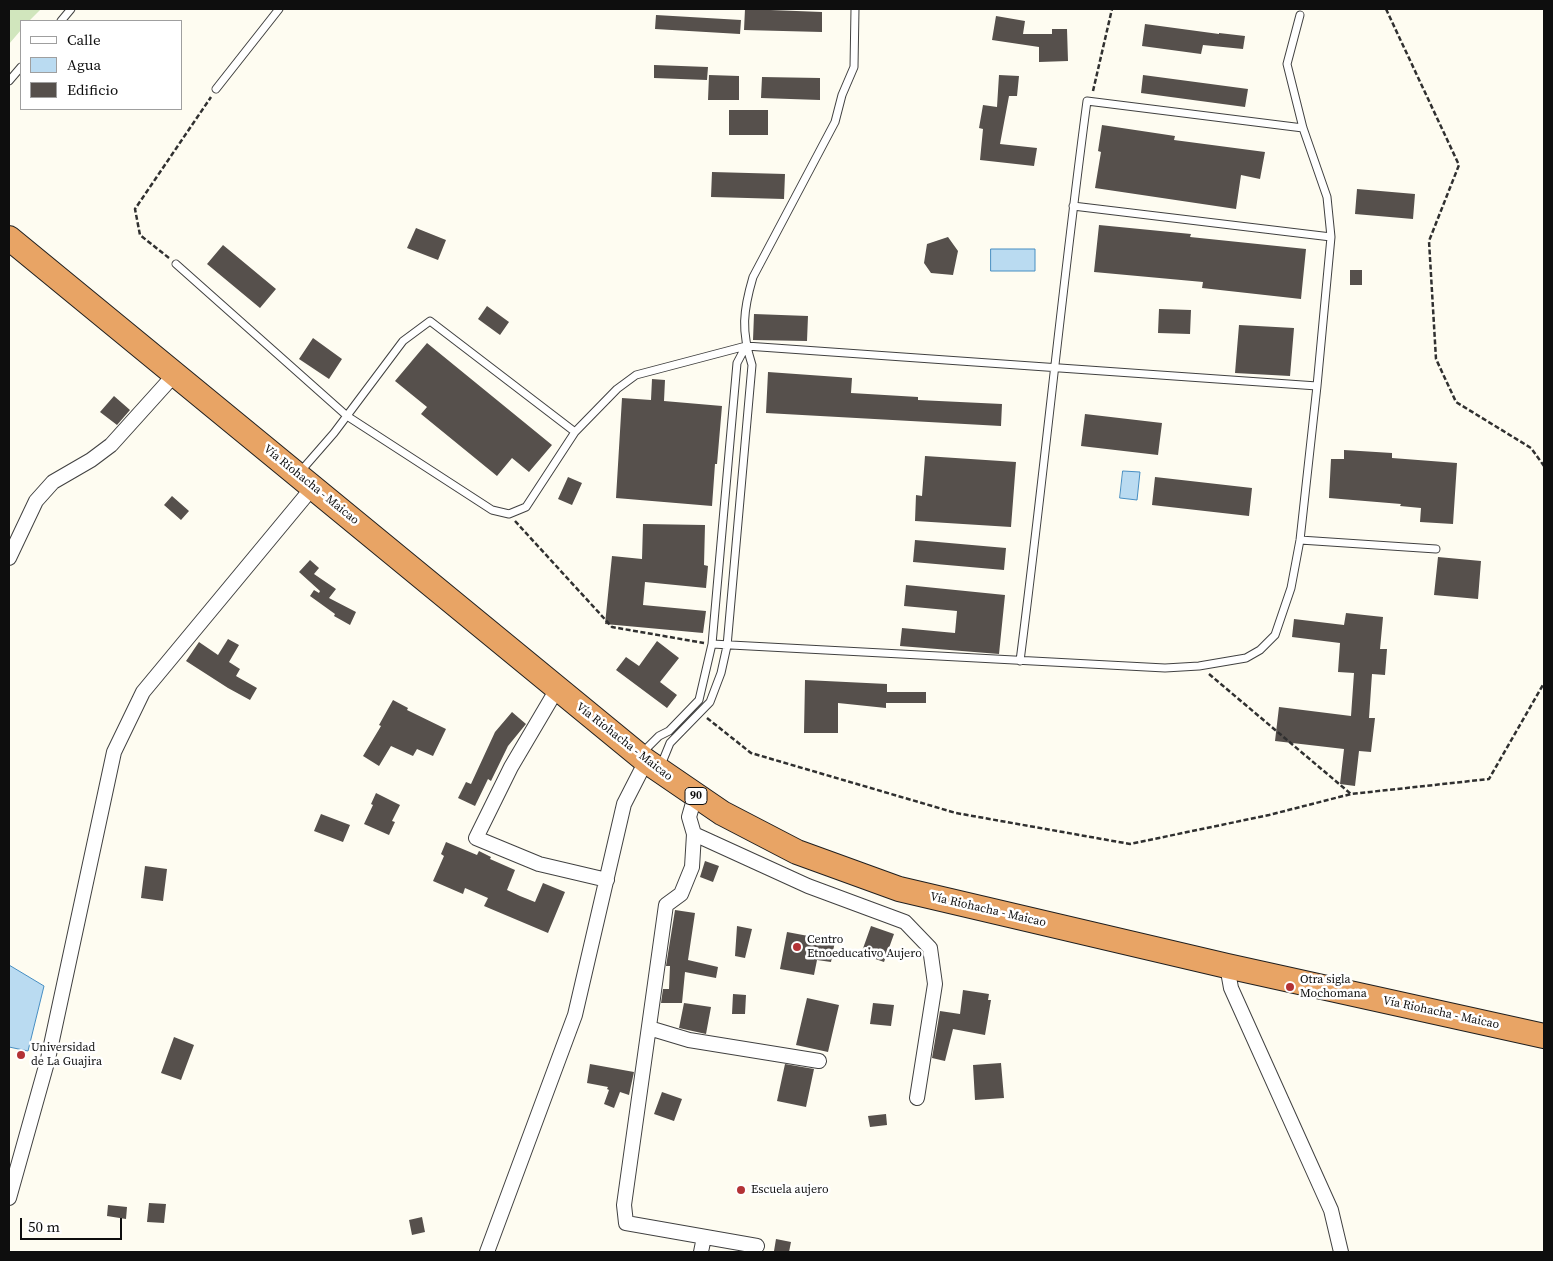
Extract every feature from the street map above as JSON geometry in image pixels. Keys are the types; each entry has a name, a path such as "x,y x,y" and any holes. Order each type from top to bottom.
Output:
{"highway":[{"name":"Vía Riohacha - Maicao","path":"9,238 648,762 722,813 797,852 899,889 1227,966 1544,1035"}],"street":[{"path":"9,558 36,501 53,482 91,460 111,445 175,374"},
{"path":"9,1198 48,1059 114,752 143,692 306,480"},
{"path":"557,689 511,767 476,838 539,864 607,880"},
{"path":"487,1252 575,1016 624,804 648,762"},
{"path":"695,796 689,817 694,834 692,867 681,894 666,905 624,1205 626,1223 757,1246"},
{"path":"694,834 808,886 905,922 930,948 935,984 917,1098"},
{"path":"1227,966 1231,988 1331,1210 1341,1252"},
{"path":"649,1028 689,1040 819,1061"},
{"path":"701,1252 704,1237"}],"lane":[{"path":"62,20 72,9"},
{"path":"216,89 279,9"},
{"path":"648,762 670,743 710,702 721,674 727,646 752,365 744,333 747,299 753,277 834,122 842,95 854,66 855,9"},
{"path":"712,644 1165,668 1199,666 1246,658 1260,650 1275,635 1291,588 1300,540 1331,237 1328,197 1304,128 1287,64 1300,15"},
{"path":"9,81 20,68"},
{"path":"1020,661 1038,522 1073,206 1088,101 1304,128"},
{"path":"1073,206 1331,237"},
{"path":"176,264 347,416 492,510 509,514 526,508 576,432 616,388 636,375 746,346 1317,386"},
{"path":"306,480 347,416 404,341 430,322 576,432"},
{"path":"648,762 659,736 669,731 699,700 712,644 737,363 746,346"},
{"path":"1300,540 1436,549"},
{"path":"659,736 670,743"}],"path":[{"path":"1093,91 1112,9"},
{"path":"1386,9 1459,165 1429,241 1436,358 1456,402 1531,448 1544,466"},
{"path":"176,264 140,235 135,209 216,89"},
{"path":"509,514 612,627 712,644"},
{"path":"1199,666 1351,794"},
{"path":"700,712 751,753 956,813 1130,844 1269,815 1351,794 1489,779 1544,683"}],"green space":[{"path":"9,9 41,9 30,20 20,20 20,31 9,44"}],"water":[{"path":"991,249 1035,249 1035,271 991,271"},
{"path":"1123,471 1140,472 1137,500 1120,498"},
{"path":"9,965 44,986 28,1051 9,1047"}],"building":[{"path":"745,9 822,12 822,32 744,30"},
{"path":"656,15 741,20 740,34 655,29"},
{"path":"996,16 1025,21 1023,34 1052,34 1052,29 1067,29 1068,61 1039,62 1039,47 992,40"},
{"path":"1145,24 1245,36 1243,49 1203,45 1201,54 1142,46"},
{"path":"654,65 708,67 707,80 654,78"},
{"path":"709,75 739,76 739,100 708,100"},
{"path":"999,75 1019,76 1017,96 1009,96 1000,144 1037,148 1034,166 980,160 983,129 979,128 983,105 997,107"},
{"path":"1143,75 1248,89 1245,107 1141,93"},
{"path":"762,77 820,78 820,100 761,98"},
{"path":"729,110 768,110 768,135 729,135"},
{"path":"1102,125 1175,136 1174,140 1265,152 1260,179 1241,175 1236,209 1095,188 1101,152 1098,151"},
{"path":"712,172 785,174 784,199 711,197"},
{"path":"1357,189 1415,194 1413,219 1355,214"},
{"path":"1099,225 1191,234 1190,237 1306,249 1301,299 1202,288 1203,282 1094,272"},
{"path":"416,228 446,240 438,260 407,248"},
{"path":"948,237 958,251 953,275 931,273 924,263 927,244"},
{"path":"223,245 276,289 260,308 207,264"},
{"path":"1350,270 1362,270 1362,285 1350,285"},
{"path":"487,306 509,322 500,335 478,319"},
{"path":"1159,309 1191,310 1190,334 1158,333"},
{"path":"754,314 808,316 807,341 753,340"},
{"path":"1239,325 1294,328 1290,376 1235,373"},
{"path":"313,338 342,359 329,379 299,359"},
{"path":"427,343 552,445 529,472 512,458 497,476 421,414 427,407 395,381"},
{"path":"768,372 852,378 851,393 918,397 918,400 1002,404 1001,426 766,413"},
{"path":"652,379 665,380 664,401 722,406 712,506 616,498 622,398 651,400"},
{"path":"114,396 130,410 117,425 100,412"},
{"path":"1085,414 1162,423 1158,455 1081,446"},
{"path":"1344,450 1392,453 1392,458 1457,463 1453,524 1420,522 1421,508 1400,506 1401,504 1329,498 1331,459 1344,459"},
{"path":"925,456 1016,462 1011,527 915,521 916,495 922,496"},
{"path":"568,477 582,483 572,505 558,499"},
{"path":"1155,477 1252,488 1249,516 1152,505"},
{"path":"172,496 189,511 181,520 164,505"},
{"path":"643,524 705,525 704,565 708,566 706,588 645,582 643,605 706,611 703,633 605,624 612,556 642,559"},
{"path":"915,540 1006,548 1004,570 913,562"},
{"path":"1438,557 1481,561 1478,599 1434,595"},
{"path":"310,560 319,568 314,574 336,589 329,598 356,612 350,625 334,616 335,614 310,596 314,590 319,593 320,591 299,572"},
{"path":"906,585 1005,595 999,654 900,646 902,628 955,633 957,611 904,606"},
{"path":"1346,613 1383,617 1380,649 1387,649 1385,675 1372,674 1369,718 1375,718 1371,752 1359,751 1355,786 1340,784 1344,749 1275,741 1279,707 1351,716 1354,673 1338,672 1340,643 1292,637 1294,619 1344,625"},
{"path":"228,639 239,645 229,662 240,669 236,676 257,688 250,700 186,661 199,642 218,655"},
{"path":"657,641 679,658 660,682 677,695 667,708 616,670 626,657 639,666"},
{"path":"805,680 887,684 887,692 926,692 926,703 886,703 886,708 838,703 838,733 804,733"},
{"path":"393,700 408,708 407,710 446,729 433,756 417,749 413,756 391,746 379,766 363,756 381,726 379,725"},
{"path":"512,712 526,724 508,746 491,781 488,779 475,806 458,798 466,782 471,784 495,732"},
{"path":"376,793 400,805 392,821 395,822 389,835 364,824 373,805 371,804"},
{"path":"321,814 350,825 343,842 314,831"},
{"path":"446,842 477,855 479,851 491,857 490,859 515,870 507,890 520,896 535,902 543,883 565,892 548,933 484,906 488,898 465,888 463,894 433,881 444,856 441,854"},
{"path":"705,861 719,866 713,882 700,877"},
{"path":"145,866 167,869 163,901 141,898"},
{"path":"675,910 695,913 688,960 718,967 716,978 685,972 682,1003 661,1003 663,989 669,989 670,966 666,966"},
{"path":"737,926 752,929 745,958 735,956"},
{"path":"871,926 894,934 884,962 861,954"},
{"path":"787,932 835,941 831,962 817,960 814,975 780,969"},
{"path":"963,990 989,994 988,1000 991,1000 985,1035 953,1029 945,1061 932,1058 940,1011 960,1014"},
{"path":"733,994 746,995 745,1014 732,1014"},
{"path":"807,998 839,1005 828,1052 796,1045"},
{"path":"684,1003 711,1007 706,1034 679,1028"},
{"path":"873,1003 894,1005 891,1026 870,1024"},
{"path":"174,1037 194,1045 181,1080 161,1073"},
{"path":"1001,1063 1004,1098 975,1100 973,1065"},
{"path":"590,1064 634,1072 629,1095 620,1092 614,1108 604,1104 609,1090 607,1089 608,1087 587,1083"},
{"path":"785,1064 814,1069 806,1107 777,1101"},
{"path":"662,1092 682,1099 674,1121 654,1114"},
{"path":"886,1114 887,1125 870,1127 868,1116"},
{"path":"149,1203 166,1204 164,1223 147,1222"},
{"path":"108,1205 127,1207 126,1219 107,1216"},
{"path":"422,1217 425,1232 412,1235 409,1220"},
{"path":"776,1239 791,1242 789,1252 774,1251"}],"place":[{"name":"Centro Etnoeducativo Aujero","path":"797,947"},
{"name":"Otra sigla Mochomana","path":"1290,987"},
{"name":"Universidad de La Guajira","path":"21,1055"},
{"name":"Escuela aujero","path":"741,1190"}]}
